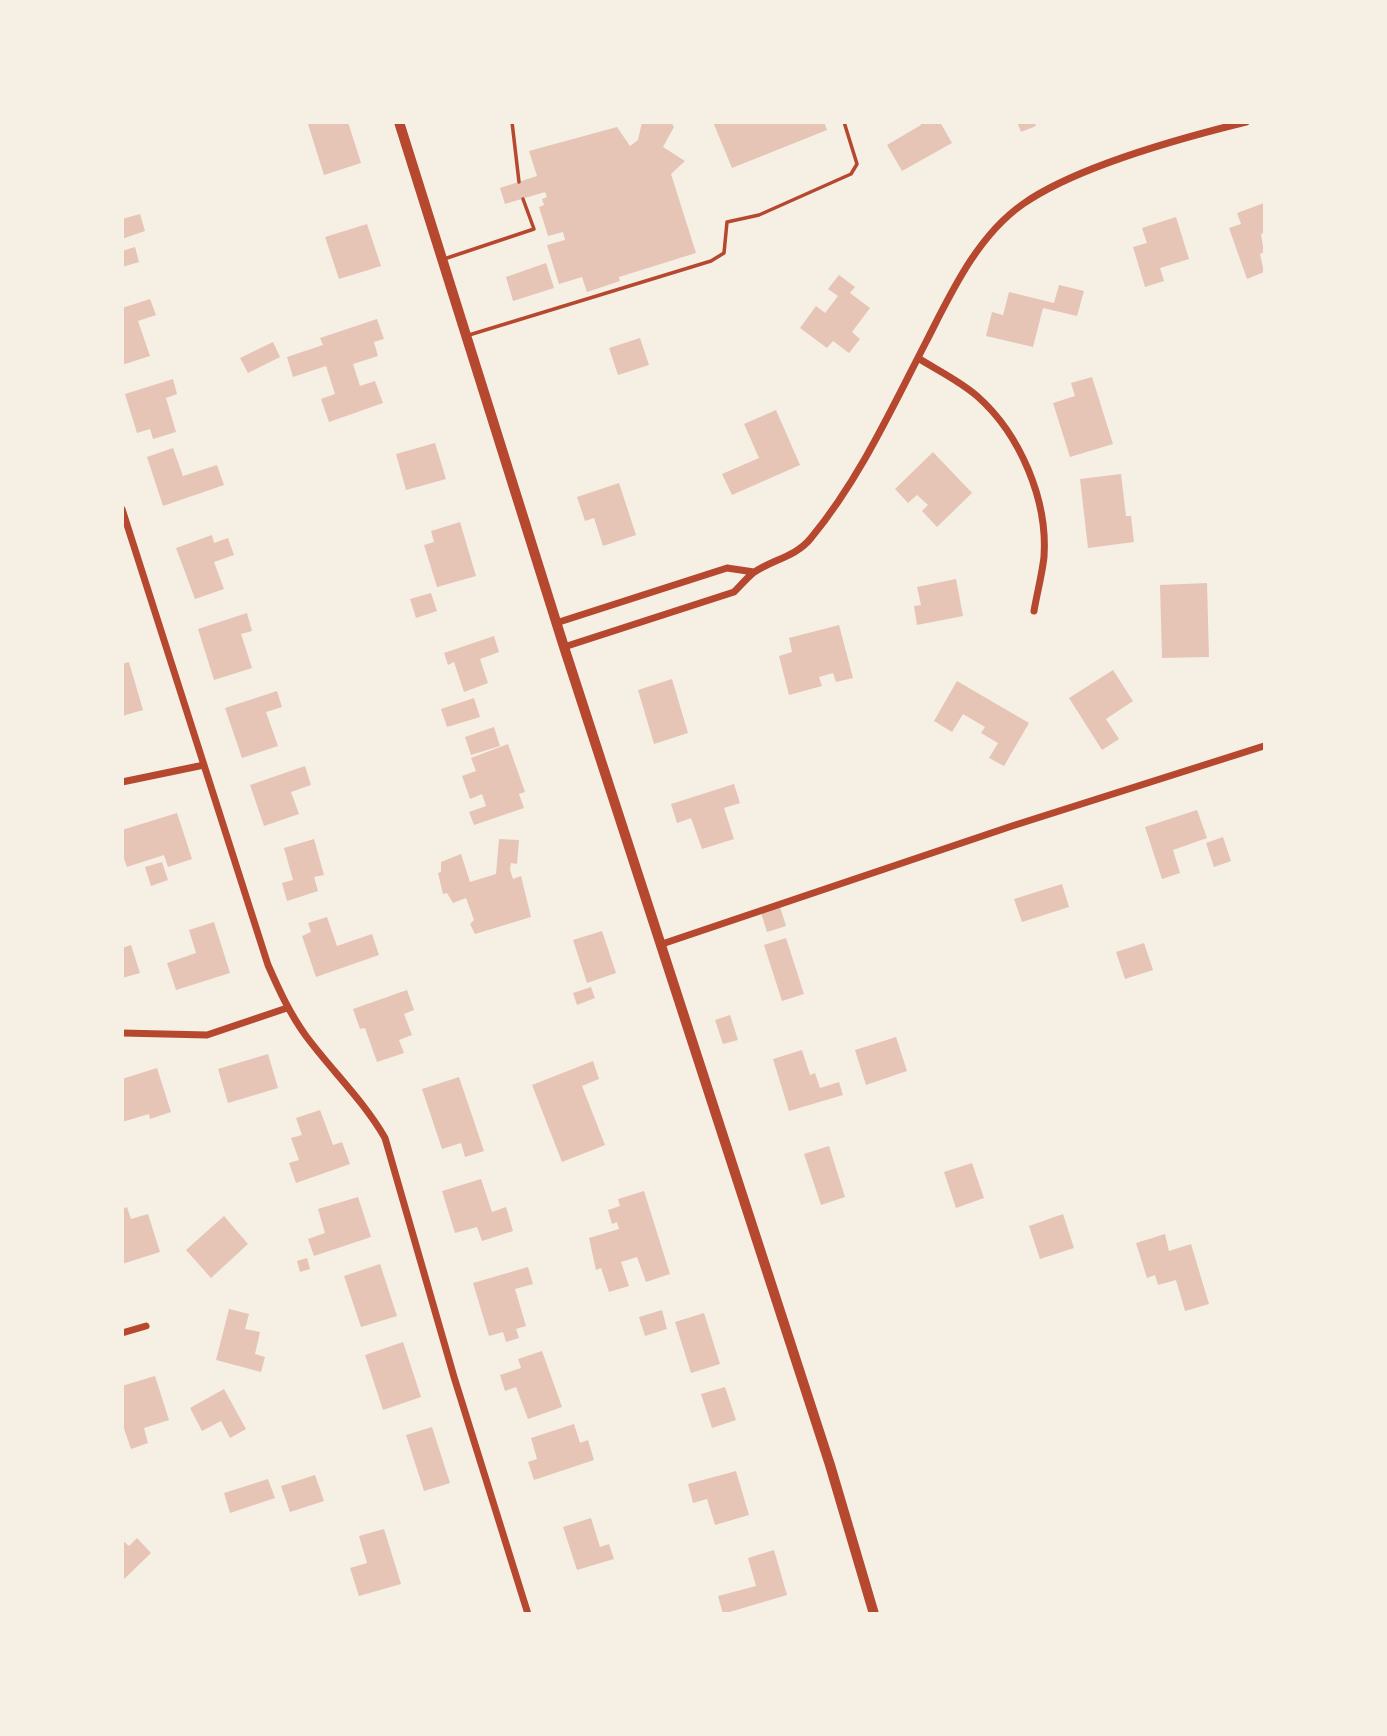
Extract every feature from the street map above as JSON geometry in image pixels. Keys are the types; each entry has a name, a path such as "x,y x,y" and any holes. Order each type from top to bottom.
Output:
{"main road":[{"path":"399,122 564,648 828,1458 874,1614"}],"street":[{"path":"564,648 734,592 754,572 791,554 810,540 849,481 963,271 1005,219 1021,205 1068,178 1193,135 1246,122"},
{"path":"918,358 977,396 1010,432 1025,465 1042,523 1044,556 1034,611"},
{"path":"122,509 268,964 287,1008 306,1036 373,1118 385,1138 454,1377 528,1614"},
{"path":"122,544 133,541"},
{"path":"556,623 727,568 754,572"},
{"path":"662,944 1012,826 1265,746"},
{"path":"122,782 204,765"},
{"path":"122,1033 207,1035 287,1008"},
{"path":"122,1333 146,1326"}],"lane":[{"path":"512,122 519,182"},
{"path":"466,336 711,261 724,253 727,222 759,215 851,174 857,163 845,122"},
{"path":"442,259 534,229 523,199"}],"building":[{"path":"348,122 361,163 324,175 308,124"},
{"path":"642,122 671,122 674,127 663,147 685,161 671,174 696,253 619,277 620,281 587,292 582,277 559,284 547,245 565,240 563,232 548,236 539,207 544,205 542,199 547,197 545,192 505,204 500,188 537,176 529,151 617,127 630,146 638,140"},
{"path":"713,122 824,122 827,130 732,168"},
{"path":"920,122 940,122 952,143 902,171 887,145 921,125"},
{"path":"1017,122 1034,122 1036,126 1021,132"},
{"path":"1264,203 1264,233 1261,234 1264,252 1260,254 1264,272 1247,279 1229,228 1241,224 1237,213"},
{"path":"140,214 145,231 122,239 122,219"},
{"path":"1176,217 1189,259 1160,268 1164,281 1145,287 1133,247 1147,243 1142,228"},
{"path":"367,224 381,266 339,279 325,237"},
{"path":"135,247 139,262 122,267 122,251"},
{"path":"546,263 554,288 513,301 506,277"},
{"path":"839,275 855,287 850,293 870,308 852,332 860,339 849,353 833,341 827,348 800,328 816,306 825,313 838,296 828,289"},
{"path":"1059,285 1084,291 1077,316 1043,308 1033,347 986,336 992,312 1003,315 1009,292 1054,303"},
{"path":"150,299 156,315 138,321 150,356 122,365 122,308"},
{"path":"377,319 384,339 374,342 378,356 353,364 360,386 375,381 383,403 329,422 321,399 335,394 326,366 293,377 287,357 323,345 320,338"},
{"path":"640,338 649,365 618,375 609,348"},
{"path":"273,342 280,357 248,373 240,358"},
{"path":"1092,377 1113,444 1070,457 1053,403 1075,396 1071,383"},
{"path":"173,379 177,394 166,398 176,432 153,439 150,429 137,433 125,394"},
{"path":"776,410 800,465 732,495 722,474 759,458 744,424"},
{"path":"435,443 446,479 406,490 396,454"},
{"path":"173,448 183,476 217,465 224,485 163,506 147,457"},
{"path":"933,452 972,493 937,527 922,511 928,505 917,495 908,503 895,489"},
{"path":"1121,474 1126,516 1131,516 1134,542 1088,548 1080,479"},
{"path":"619,483 636,535 603,546 594,518 585,521 577,497"},
{"path":"460,522 476,576 437,587 424,545 434,542 431,531"},
{"path":"212,535 214,543 228,538 234,555 214,562 224,589 195,599 176,548"},
{"path":"956,579 963,616 917,625 914,606 921,605 917,587"},
{"path":"1207,583 1209,657 1162,658 1160,585"},
{"path":"431,593 437,611 416,618 410,599"},
{"path":"247,613 252,631 241,634 252,668 214,680 198,629"},
{"path":"839,625 853,678 836,682 833,673 819,677 822,686 789,695 779,656 792,652 789,638"},
{"path":"494,636 499,652 480,659 488,683 464,692 454,662 448,665 444,653"},
{"path":"129,662 143,710 122,716 122,664"},
{"path":"1113,670 1133,701 1106,719 1119,739 1102,750 1069,698"},
{"path":"672,679 688,733 654,744 638,690"},
{"path":"957,681 1029,723 1004,766 989,758 998,743 981,733 985,727 963,714 952,732 934,721"},
{"path":"277,691 282,707 266,712 278,746 242,758 225,708"},
{"path":"474,698 480,717 447,727 441,709"},
{"path":"494,727 500,746 471,755 465,737"},
{"path":"508,744 525,792 519,794 524,808 474,825 469,812 486,806 482,794 470,799 462,776 476,771 471,758"},
{"path":"305,766 311,785 291,792 299,814 264,826 250,785"},
{"path":"734,784 740,803 724,808 734,839 702,849 691,818 677,823 671,804"},
{"path":"1197,810 1207,838 1173,850 1180,873 1162,879 1145,827"},
{"path":"177,813 192,859 168,867 164,855 127,867 122,853 122,830"},
{"path":"1223,837 1231,861 1214,867 1206,843"},
{"path":"314,839 324,875 314,877 318,891 287,901 282,883 293,880 284,848"},
{"path":"499,839 519,840 517,864 511,863 510,870 513,879 521,876 531,917 475,934 470,924 474,920 466,898 453,903 447,893 443,894 438,873 441,872 441,862 461,854 470,882 496,874"},
{"path":"162,862 168,880 151,886 145,867"},
{"path":"1062,884 1069,907 1022,922 1014,899"},
{"path":"780,907 786,926 767,932 761,913"},
{"path":"327,917 337,946 372,934 379,955 316,977 302,936 311,932 308,923"},
{"path":"214,922 230,973 176,990 167,963 196,953 189,930"},
{"path":"602,931 616,973 587,983 573,940"},
{"path":"786,938 804,994 782,1001 764,945"},
{"path":"1144,943 1153,970 1125,979 1116,952"},
{"path":"131,945 140,973 122,978 122,948"},
{"path":"591,987 595,998 577,1005 573,993"},
{"path":"407,990 414,1010 404,1014 412,1035 399,1040 404,1053 377,1062 365,1028 360,1029 353,1009"},
{"path":"730,1015 738,1040 723,1044 715,1020"},
{"path":"896,1037 907,1071 866,1085 855,1050"},
{"path":"802,1050 810,1075 815,1073 820,1088 839,1082 843,1095 789,1111 773,1059"},
{"path":"268,1054 278,1088 228,1103 218,1069"},
{"path":"593,1061 599,1079 582,1086 605,1145 562,1162 532,1085"},
{"path":"157,1068 171,1112 150,1119 149,1114 122,1122 122,1079"},
{"path":"459,1077 484,1151 465,1157 461,1143 442,1149 422,1089"},
{"path":"320,1110 333,1145 342,1142 350,1164 296,1183 289,1163 299,1160 291,1138 302,1135 296,1118"},
{"path":"829,1146 845,1197 821,1205 804,1154"},
{"path":"972,1163 984,1198 956,1208 944,1172"},
{"path":"481,1179 492,1212 506,1207 513,1231 482,1241 477,1227 455,1233 442,1191"},
{"path":"644,1191 670,1274 646,1282 637,1257 621,1262 629,1286 609,1292 601,1268 596,1270 589,1238 619,1229 617,1222 612,1224 608,1210 620,1206 618,1199"},
{"path":"358,1197 371,1237 314,1256 308,1239 325,1233 318,1209"},
{"path":"127,1207 131,1219 148,1214 160,1252 122,1264 122,1209"},
{"path":"1063,1214 1074,1248 1040,1259 1029,1226"},
{"path":"224,1216 248,1244 211,1278 186,1250"},
{"path":"1165,1234 1169,1251 1191,1244 1209,1304 1185,1311 1176,1280 1158,1285 1155,1275 1147,1278 1136,1243"},
{"path":"307,1258 310,1269 300,1272 297,1261"},
{"path":"380,1264 397,1316 361,1327 344,1276"},
{"path":"528,1267 533,1284 515,1289 526,1326 516,1329 519,1338 506,1342 503,1332 489,1336 473,1283"},
{"path":"229,1309 249,1314 245,1329 260,1332 255,1354 265,1357 261,1372 216,1360"},
{"path":"662,1310 667,1329 645,1336 639,1317"},
{"path":"704,1313 720,1364 691,1373 675,1322"},
{"path":"403,1342 421,1397 383,1410 365,1355"},
{"path":"542,1351 562,1407 528,1419 516,1387 505,1391 500,1375 521,1368 518,1359"},
{"path":"155,1376 169,1420 144,1428 148,1443 131,1449 122,1423 122,1386"},
{"path":"725,1387 736,1420 712,1428 701,1394"},
{"path":"224,1389 246,1429 230,1438 221,1421 202,1431 190,1408"},
{"path":"574,1424 580,1443 588,1440 594,1460 534,1480 528,1462 537,1459 531,1438"},
{"path":"432,1427 450,1483 424,1491 406,1435"},
{"path":"736,1471 749,1515 715,1525 707,1499 693,1503 688,1484"},
{"path":"315,1475 324,1501 290,1512 281,1486"},
{"path":"268,1479 275,1498 230,1513 224,1493"},
{"path":"591,1518 600,1547 609,1544 614,1559 577,1570 563,1527"},
{"path":"384,1529 401,1584 359,1596 350,1568 367,1563 359,1536"},
{"path":"137,1538 151,1553 122,1581 122,1540 129,1546"},
{"path":"774,1550 787,1595 723,1614 718,1596 756,1586 748,1558"}]}
